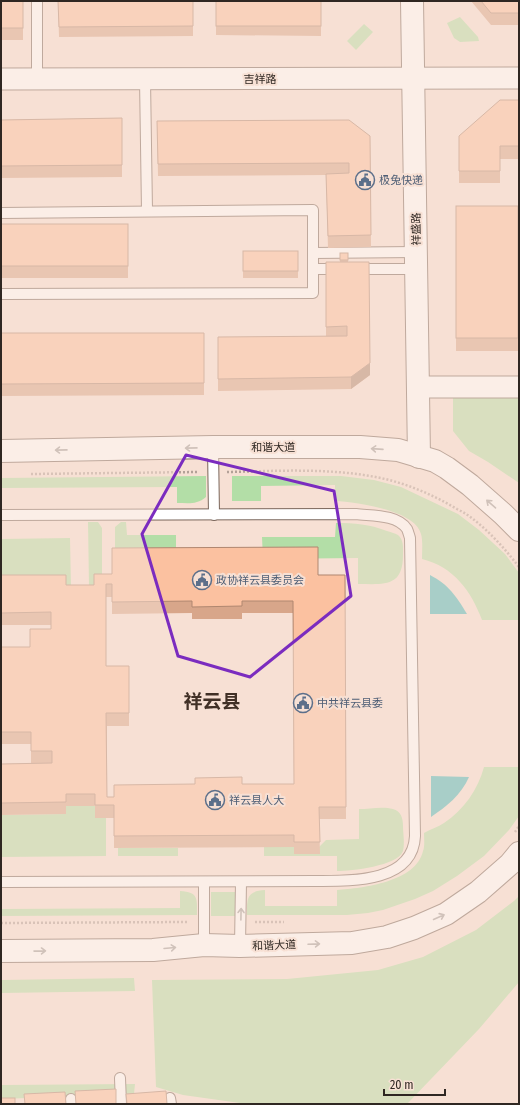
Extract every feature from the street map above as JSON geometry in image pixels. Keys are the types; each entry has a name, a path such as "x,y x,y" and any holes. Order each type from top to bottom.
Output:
{"main road":[{"name":"祥盛路","path":"412,1 420,457"},
{"name":"和谐大道","path":"1,452 213,447 360,447 398,450 434,461 447,468 470,485 519,530"},
{"name":"和谐大道","path":"1,951 153,950 204,946 352,943 387,937 414,928 446,914 478,892 510,864 515,845"}],"street":[{"name":"吉祥路","path":"1,79 519,78"},
{"path":"418,387 519,387"}],"lane":[{"path":"37,1 37,79"},
{"path":"145,79 147,211"},
{"path":"1,213 313,210 313,293 1,294"},
{"path":"313,253 417,261"},
{"path":"313,269 417,261"},
{"path":"213,447 214,515"},
{"path":"1,515 356,514 382,517 402,524 407,529 410,538 416,836 411,854 403,865 392,871 360,879 344,881 1,882"},
{"path":"204,882 204,946"},
{"path":"240,946 241,882"},
{"path":"120,1078 121,1104"}],"path":[{"path":"25,474 291,471 344,472 371,476 417,489 473,518 510,555 519,567"},
{"path":"515,845 519,826"},
{"path":"240,921 287,922"},
{"path":"1,923 204,922"}],"highlighted area":[{"path":"186,455 334,491 351,596 250,677 178,656 142,534"}],"green space":[{"path":"460,17 478,37 479,41 460,42 454,38 447,23"},
{"path":"364,24 373,32 356,50 347,41"},
{"path":"453,398 519,398 519,483 469,451 453,431"},
{"path":"206,476 206,497 203,500 192,503 177,503 177,487 1,488 1,478"},
{"path":"232,476 341,476 374,480 401,487 458,514 479,530 505,554 519,573 519,620 482,620 478,609 467,590 460,582 443,568 422,559 421,534 416,526 408,519 397,513 356,503 335,501 335,485 261,486 261,501 232,501"},
{"path":"88,522 98,522 102,528 102,586 89,587"},
{"path":"121,522 126,522 127,535 176,535 176,560 115,560 115,527"},
{"path":"336,523 368,525 398,535 402,542 403,555 402,566 395,579 383,584 358,584 358,558 263,559 262,537 335,537"},
{"path":"70,538 71,587 1,587 1,539"},
{"path":"484,767 519,767 519,816 509,830 484,856 457,876 433,891 383,910 368,913 347,915 247,915 248,900 254,892 265,890 265,906 337,906 337,890 374,885 400,876 410,870 418,861 423,851 424,833 444,823 458,812 474,791"},
{"path":"66,806 95,806 95,817 106,818 106,856 1,857 1,815 66,814"},
{"path":"389,808 400,813 403,820 404,841 403,851 399,856 384,864 373,867 337,871 337,856 264,856 264,847 294,847 295,854 319,854 319,847 326,840 359,839 359,809"},
{"path":"118,848 178,848 178,856 118,856"},
{"path":"180,891 191,893 196,897 197,915 1,916 1,909 180,908"},
{"path":"211,892 235,892 235,916 211,916"},
{"path":"519,896 519,982 479,1029 407,1104 247,1104 183,1095 156,1087 152,980 287,979 378,970 423,957 476,930"},
{"path":"134,978 135,991 1,993 1,980"},
{"path":"135,1084 134,1094 1,1099 1,1085"}],"water":[{"path":"430,575 452,592 467,614 430,614"},
{"path":"431,776 469,777 453,800 431,817"}],"building":[{"path":"1,1 23,1 23,28 1,28"},
{"path":"58,1 193,1 193,26 59,27"},
{"path":"216,1 321,1 321,26 216,26"},
{"path":"481,1 519,1 519,13 491,13"},
{"path":"500,100 519,100 519,146 500,146 500,171 459,171 459,136"},
{"path":"122,118 122,165 1,166 1,120"},
{"path":"349,120 370,136 371,235 328,236 326,174 349,173 349,163 158,164 157,121"},
{"path":"456,206 518,206 518,338 456,338"},
{"path":"1,224 128,224 128,266 1,266"},
{"path":"243,251 298,251 298,271 243,271"},
{"path":"340,253 348,253 348,260 340,260"},
{"path":"326,262 369,262 370,363 351,377 218,379 218,337 347,336 347,326 326,327"},
{"path":"1,333 204,333 204,383 1,384"},
{"path":"318,547 318,575 345,575 346,807 319,807 320,842 294,842 294,835 114,836 114,805 95,805 95,794 66,794 66,802 1,803 1,764 52,763 52,751 31,751 31,732 1,732 1,647 30,647 30,629 51,629 51,612 1,613 1,575 66,575 66,585 94,585 94,574 112,574 112,548","holes":["106,584 112,584 112,602 192,601 192,607 242,606 242,601 293,601 294,784 242,784 242,777 195,778 195,784 114,785 114,797 107,797 106,713 129,713 129,666 106,666"]},
{"path":"116,1089 116,1104 76,1104 75,1091"},
{"path":"166,1091 167,1104 127,1104 126,1094"},
{"path":"65,1092 66,1104 25,1104 24,1094"},
{"path":"1,1098 15,1098 15,1104 1,1104"}],"place":[{"name":"极兔快递","path":"365,180"},
{"name":"政协祥云县委员会","path":"202,580"},
{"name":"中共祥云县委","path":"303,703"},
{"name":"祥云县人大","path":"215,800"}],"district":[{"name":"祥云县","path":"212,701"}]}
